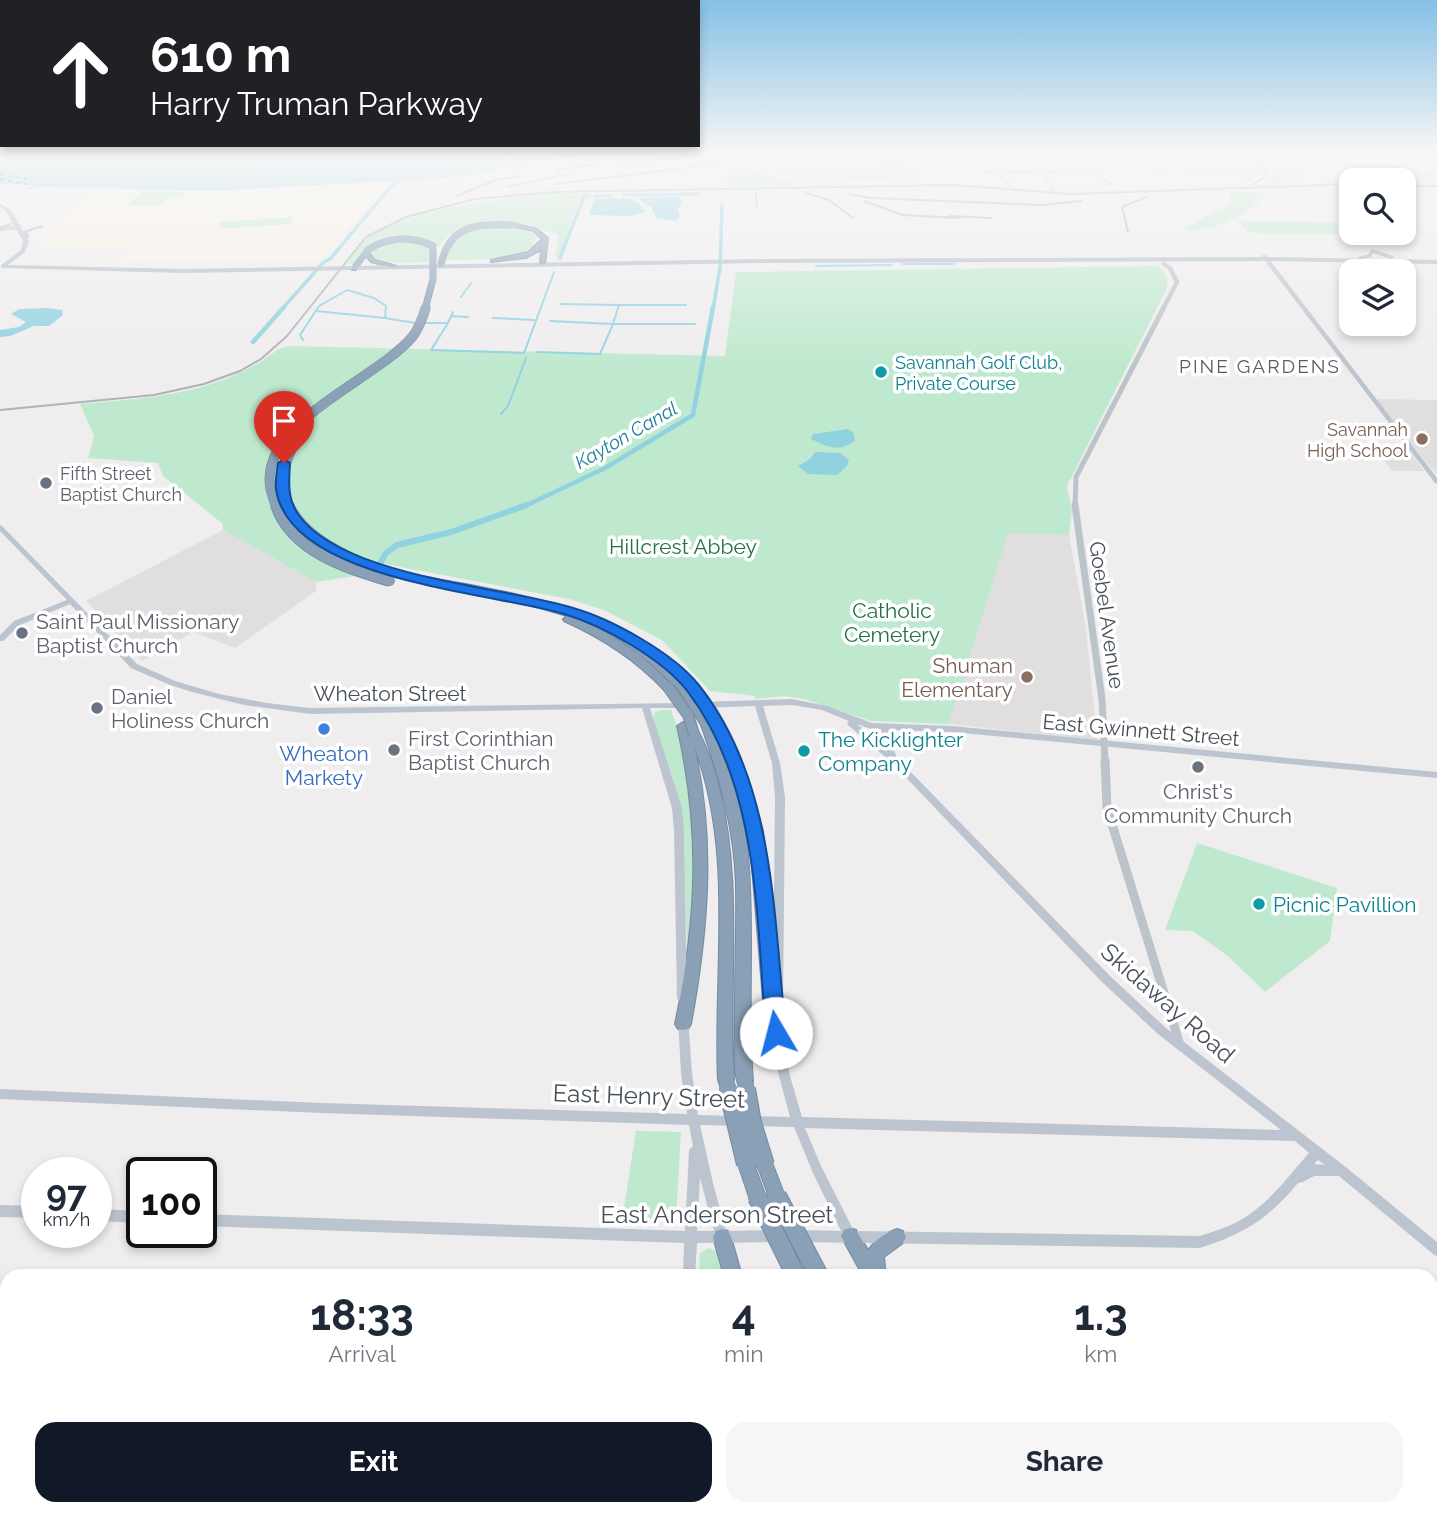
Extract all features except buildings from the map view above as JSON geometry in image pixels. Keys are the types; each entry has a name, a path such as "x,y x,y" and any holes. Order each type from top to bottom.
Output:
{"highway":[{"path":"505,226 469,229 447,241 442,251 436,308 425,331 394,362 310,422 297,438 284,463 281,480 284,497 292,515 325,546 392,577 538,601 572,612 619,633 663,659 687,686 712,725 747,797 756,831 772,1012 780,1054"},
{"path":"516,226 535,230 546,239"},
{"path":"493,261 530,254 542,247 546,239"},
{"path":"543,262 546,239"},
{"path":"355,268 366,251 381,243 419,240 434,247 424,319 412,337 394,355 320,405 293,429 276,454 270,482 273,500 281,518 305,543 341,564 548,612 610,639 649,666 688,715 701,828 702,876 695,971 683,1024"},
{"path":"366,251 373,261 394,266"},
{"path":"712,725 732,803 741,856 741,1025 744,1081 752,1123 765,1165 815,1269"},
{"path":"688,730 718,804 726,857 723,1025 726,1080 734,1122 757,1197 793,1269"},
{"path":"850,1236 871,1269"},
{"path":"722,1237 731,1269"},
{"path":"875,1269 875,1255 880,1248 897,1237"}],"main road":[{"path":"15,226 26,241"},
{"path":"2,266 22,244 15,226"},
{"path":"0,229 15,226 41,227 25,231 23,251 2,266"},
{"path":"745,259 758,253"},
{"path":"355,268 493,261 1162,260 1263,256 1437,260"},
{"path":"1263,256 1437,260"},
{"path":"1263,256 1437,482"},
{"path":"17,257 17,261 28,265"},
{"path":"813,262 842,260"},
{"path":"720,261 1162,260"},
{"path":"2,266 180,271 543,262"},
{"path":"2,266 313,268"},
{"name":"Wheaton Street","path":"0,527 119,652 139,669 233,700 270,708 344,711 808,704 843,717"},
{"path":"46,612 64,593"},
{"path":"0,639 17,623 72,601"},
{"path":"758,703 776,763 780,797 780,1054 786,1086 799,1123 850,1236"},
{"path":"645,706 677,808 685,1064 706,1185 722,1237"},
{"name":"East Gwinnett Street","path":"843,717 885,728 952,729 1437,775"},
{"name":"Skidaway Road","path":"843,717 895,761 1110,984 1180,1045 1343,1172 1437,1250"},
{"path":"878,746 885,728"},
{"name":"Skidaway Road","path":"885,728 888,747 895,761"},
{"name":"East Henry Street","path":"0,1094 322,1108 1296,1136"},
{"path":"690,1269 696,1135"},
{"name":"East Anderson Street","path":"217,1221 690,1237 850,1236 1200,1242 1230,1232 1275,1203 1317,1152"},
{"path":"1294,1181 1313,1170 1343,1172"},
{"path":"0,1211 21,1212"}],"street":[{"name":"Goebel Avenue","path":"1162,260 1174,286 1098,432 1074,488 1079,547 1102,699 1107,808 1180,1045"}],"shaded area":[{"path":"48,226 350,226 318,262 120,262 130,248 44,246 36,235"},
{"name":"Savannah High School","path":"1372,399 1437,400 1437,475 1377,405"},
{"path":"1376,448 1408,449 1424,471 1392,471"},
{"path":"223,530 316,582 316,591 235,648 193,632 142,661 86,601"},
{"name":"Shuman Elementary","path":"1008,532 1069,535 1086,629 1097,740 949,724"}],"green space":[{"path":"219,226 267,226 219,229"},
{"path":"391,226 471,226 455,232 438,247 421,239 402,239 364,249 355,264 347,264 360,245"},
{"path":"512,226 527,230 538,237 532,243 533,246 502,258 445,260 453,241 461,235 480,229"},
{"path":"531,226 570,226 559,257 555,257 558,234"},
{"path":"1188,226 1216,226 1188,231 1186,227"},
{"path":"1243,226 1337,226 1339,229 1339,234 1262,234 1247,231"},
{"path":"414,241 430,247 429,262 389,263 371,256 372,250 387,243"},
{"path":"1158,266 1167,277 1167,288 1067,486 1072,511 1069,535 1008,533 949,724 871,721 804,699 784,696 756,699 755,696 710,691 662,640 604,610 569,599 374,562 355,576 316,582 223,530 223,524 163,476 158,463 88,458 94,436 80,404 152,397 206,386 245,370 279,349 289,346 725,356 736,272"},
{"path":"671,710 681,740 692,801 695,863 687,956 684,835 680,807 653,719 655,712"},
{"path":"1197,843 1337,888 1330,941 1265,992 1228,956 1193,931 1165,930"},
{"path":"636,1131 681,1132 676,1220 622,1220"},
{"path":"709,1248 718,1252 724,1269 699,1269 700,1253"}],"water":[{"path":"19,309 62,310 63,315 49,326 34,326 10,336 0,337 0,330 19,327 26,322 11,314"},
{"path":"848,429 853,432 855,441 843,447 828,446 811,439 813,434"},
{"path":"815,452 840,453 849,460 847,466 837,475 808,474 798,466 810,459"}],"waterway":[{"path":"282,309 358,226"},
{"path":"560,258 573,226"},
{"name":"Kayton Canal","path":"713,309 720,268 721,226"},
{"path":"903,264 953,264"},
{"path":"816,266 892,265"},
{"path":"448,323 431,350 524,353 554,272"},
{"path":"461,297 471,283"},
{"path":"303,340 300,335 319,306 347,290 374,298 386,306 385,318"},
{"path":"560,304 619,305 613,324"},
{"path":"620,305 686,305"},
{"path":"253,342 284,307"},
{"name":"Kayton Canal","path":"523,507 605,468 693,415 713,307"},
{"path":"316,311 385,318"},
{"path":"451,316 453,312"},
{"path":"448,323 451,316"},
{"path":"451,316 468,317"},
{"path":"385,318 415,323"},
{"path":"493,318 534,320"},
{"path":"550,321 613,324"},
{"path":"424,323 448,323"},
{"path":"537,352 600,354 613,324"},
{"path":"613,324 695,324"},
{"path":"501,414 508,406 526,358"},
{"name":"Kayton Canal","path":"381,562 386,553 397,545 451,532 527,505"}],"railway":[{"path":"0,410 154,395 204,384 240,371 261,359 287,336 366,237 389,226"},
{"path":"1126,226 1128,232"}],"place":[{"name":"Savannah Golf Club, Private Course","path":"881,372"},
{"name":"Savannah High School","path":"1422,439"},
{"name":"Fifth Street Baptist Church","path":"46,483"},
{"name":"Saint Paul Missionary Baptist Church","path":"22,633"},
{"name":"Shuman Elementary","path":"1027,677"},
{"name":"Daniel Holiness Church","path":"97,708"},
{"name":"Wheaton Markety","path":"324,729"},
{"name":"First Corinthian Baptist Church","path":"394,750"},
{"name":"The Kicklighter Company","path":"804,751"},
{"name":"Christ's Community Church","path":"1198,767"},
{"name":"Picnic Pavillion","path":"1259,904"}],"district":[{"name":"PINE GARDENS","path":"1260,366"}],"route":[{"path":"284,463 282,489 292,515 315,539 337,553 394,574 538,601 572,612 643,645 692,686 711,715 733,761 756,831 776,1033"}],"park label":[{"name":"Hillcrest Abbey","path":"683,546"},
{"name":"Catholic Cemetery","path":"892,622"}]}
